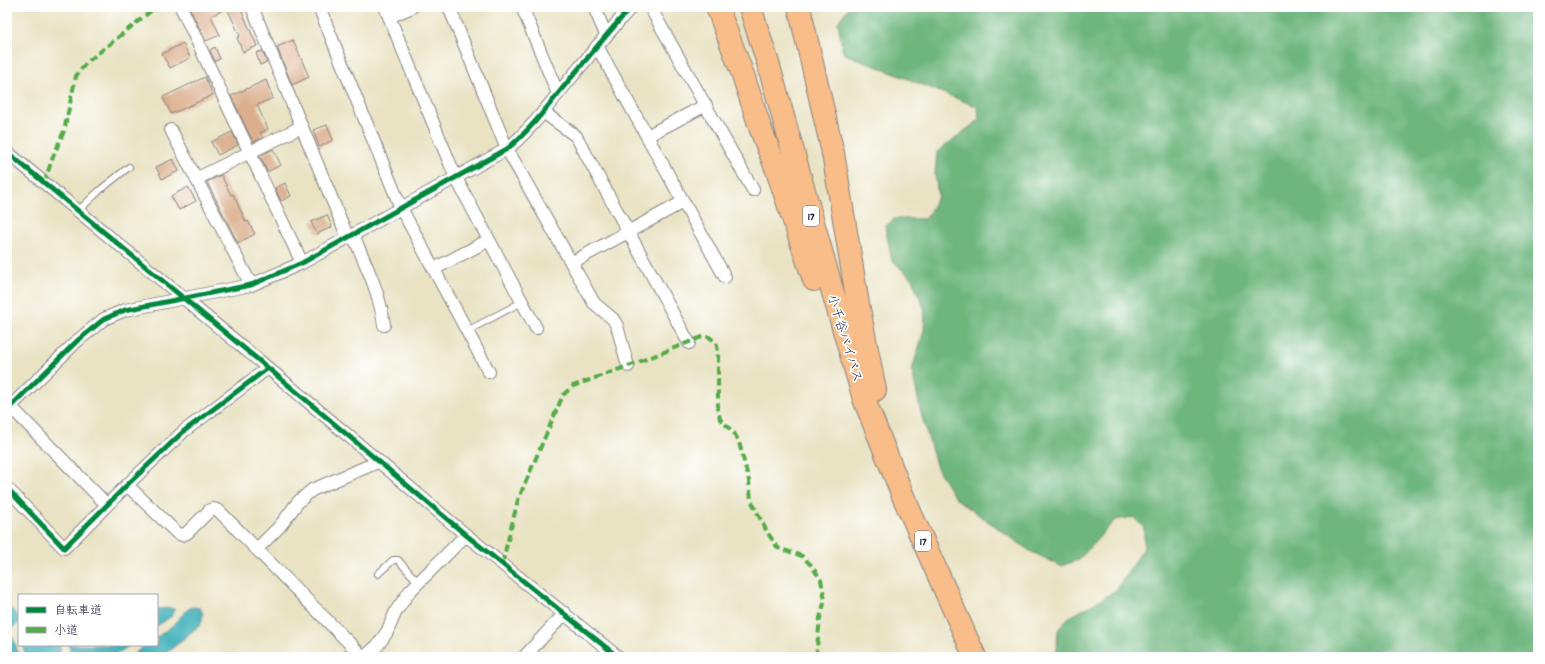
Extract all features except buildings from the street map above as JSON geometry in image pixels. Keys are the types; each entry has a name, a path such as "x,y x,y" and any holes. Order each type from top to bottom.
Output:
{"highway":[{"path":"717,7 743,75 761,130 812,270 825,316 837,346 864,399"},
{"name":"小千谷バイパス","path":"750,7 768,63 864,399 903,496 975,657"},
{"path":"800,7 833,153 858,304 874,389 874,424"}],"street":[{"path":"181,7 302,263"},
{"path":"252,7 302,127 350,236 374,280 382,307 384,325"},
{"path":"319,7 401,208 490,372"},
{"path":"412,7 387,12 456,178 536,328"},
{"path":"449,7 507,149 594,303 613,319 617,326 628,366"},
{"path":"522,7 558,94"},
{"path":"594,7 606,35"},
{"path":"107,505 9,408 77,341 104,319 125,310 251,285 302,263 507,149 519,140 631,7"},
{"path":"650,7 753,190"},
{"path":"597,46 725,277"},
{"path":"647,136 706,106"},
{"path":"543,112 576,136 688,343"},
{"path":"196,179 250,154 302,127"},
{"path":"171,130 251,285"},
{"path":"7,152 268,368 466,535 618,657"},
{"path":"572,263 683,202"},
{"path":"434,269 489,240"},
{"path":"7,488 64,548 184,431 268,368"},
{"path":"257,549 280,526 298,502 312,490 378,462"},
{"path":"127,485 177,533 182,535 210,510 214,509 219,511 364,657 378,645 387,632 396,611 418,582 466,535"},
{"path":"524,657 565,613"}],"lane":[{"path":"78,211 100,190 129,167"},
{"path":"467,331 522,302"},
{"path":"378,574 393,560 398,560 418,582"}],"green space":[{"path":"849,7 1538,7 1538,657 1056,657 1058,630 1068,618 1116,591 1144,548 1144,527 1133,517 1115,520 1078,560 1061,566 1030,551 955,498 937,468 921,413 912,370 924,331 925,310 912,279 892,260 885,227 894,219 926,219 938,196 935,174 937,152 979,120 978,107 843,53 838,22"}],"water":[{"path":"7,604 18,617 18,624 7,631"},
{"path":"193,607 200,608 203,614 201,624 162,657 130,657 145,646 158,646 158,636 172,626 188,609"},
{"path":"171,608 175,610 172,616 158,625 158,609"},
{"path":"7,637 13,638 20,657 7,657"},
{"path":"22,646 60,646 60,657 27,657"},
{"path":"69,646 129,646 113,657 71,657"}],"marked path":[{"path":"44,183 64,131 76,76 86,63 156,7"},
{"path":"502,564 518,500 563,395 573,386 702,337 709,337 716,342 718,351 718,409 720,419 734,433 739,442 749,481 751,500 767,532 778,548 802,556 811,565 821,580 825,600 820,618 816,657"}],"cycle path":[{"path":"7,410 77,341 104,319 125,310 251,285 302,263 507,149 536,121 631,7"},
{"path":"7,152 268,368 466,535 618,657"},
{"path":"7,488 64,548 184,431 268,368"}]}
